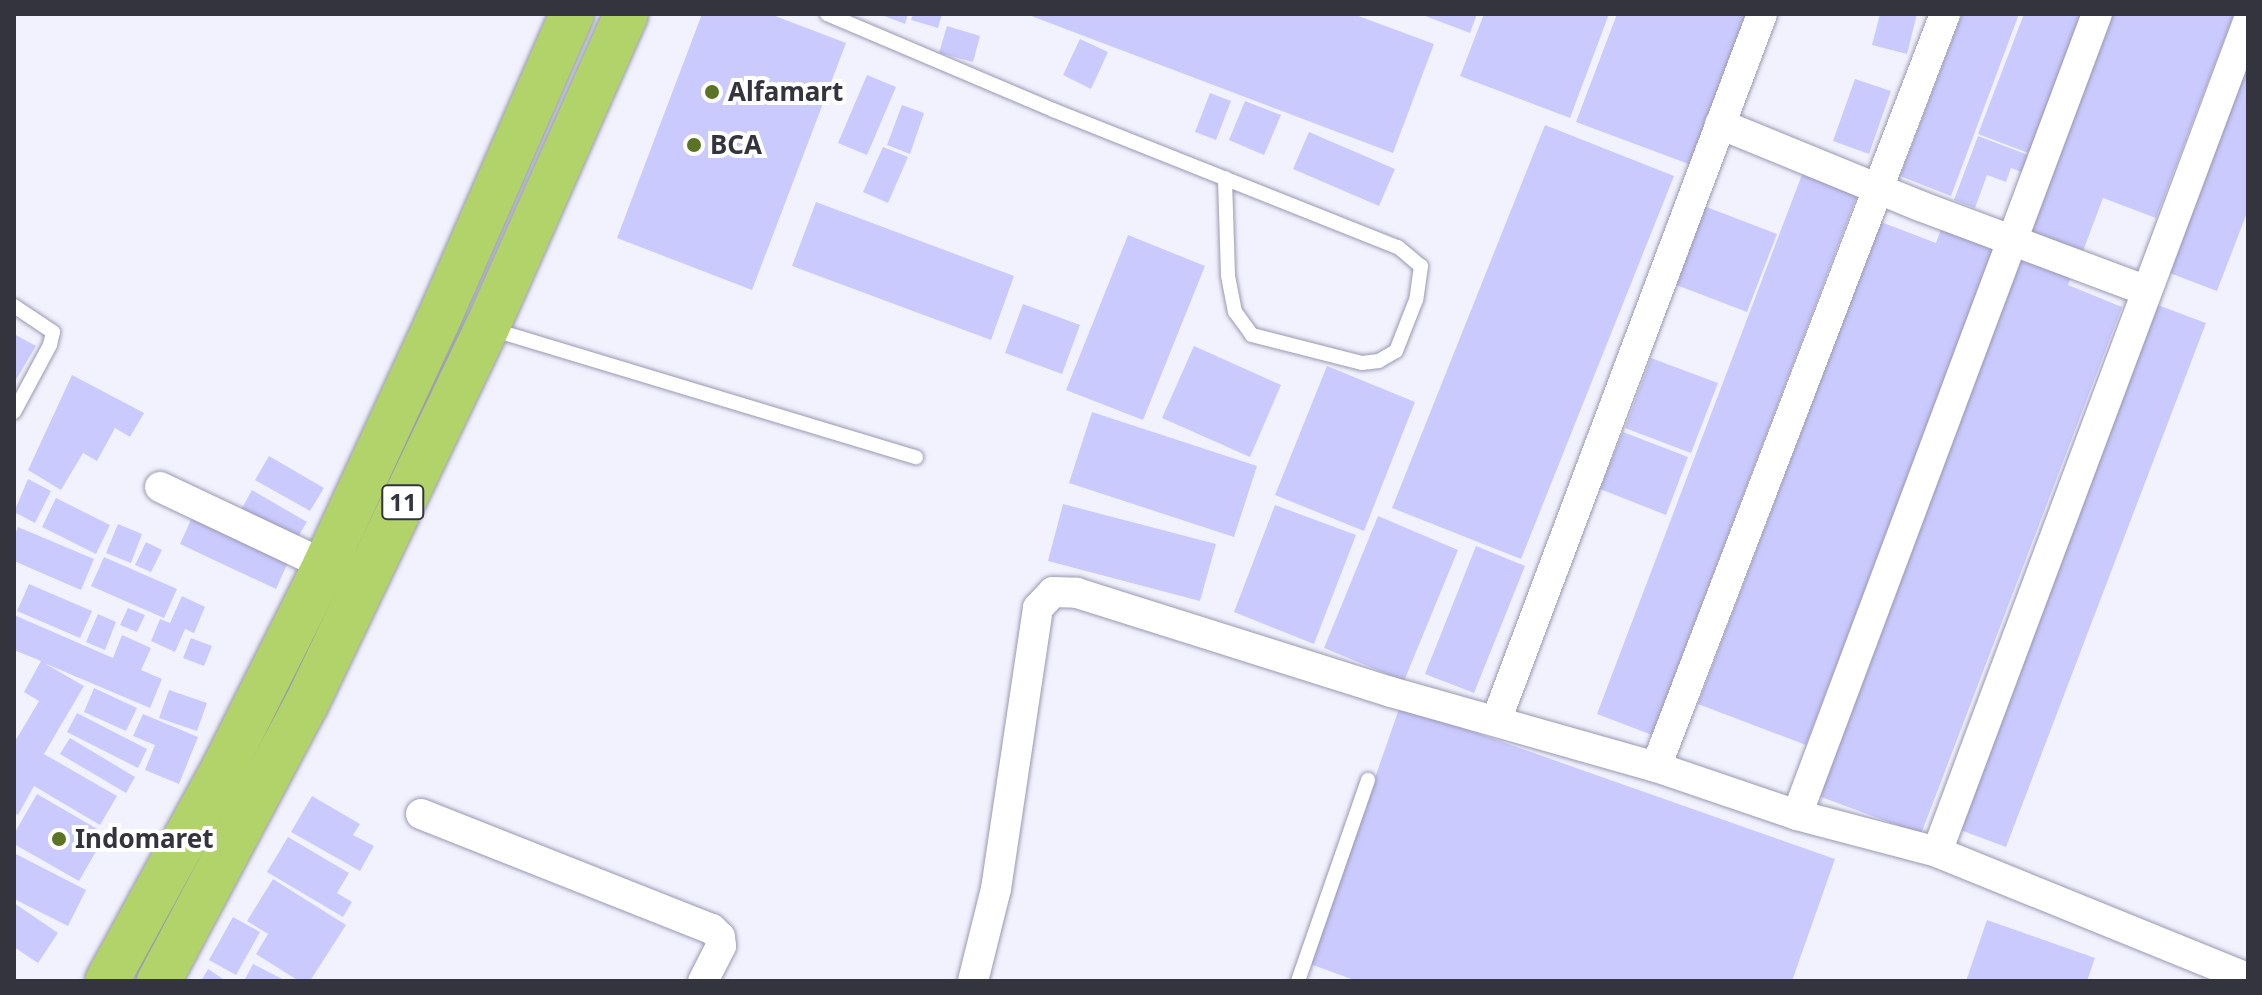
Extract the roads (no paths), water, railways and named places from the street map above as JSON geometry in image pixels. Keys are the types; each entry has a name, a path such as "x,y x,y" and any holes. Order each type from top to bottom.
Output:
{"highway":[{"name":"11","path":"107,981 223,769 325,565 437,323 572,14"},
{"name":"11","path":"159,981 306,705 487,328 626,14"}],"street":[{"path":"1496,721 1762,14"},
{"path":"1656,767 1875,189 1945,14"},
{"path":"1797,815 2097,14"},
{"path":"1937,852 2248,22"},
{"path":"1720,124 1875,189 2147,291"},
{"path":"160,487 325,565"},
{"path":"973,981 996,889 1038,608 1053,592 1077,593 1391,692 1656,767 1797,815 1937,852 2248,978"},
{"path":"421,814 712,929 720,937 721,946 706,975"}],"lane":[{"path":"827,14 1398,247 1421,266 1416,300 1396,351 1379,361 1362,363 1252,335 1235,312 1232,300 1225,178"},
{"path":"14,306 53,332 50,345 14,412"},
{"path":"487,328 916,457"},
{"path":"1298,981 1368,780"}],"place":[{"name":"Alfamart","path":"712,92"},
{"name":"BCA","path":"694,145"},
{"name":"Indomaret","path":"59,839"}]}
